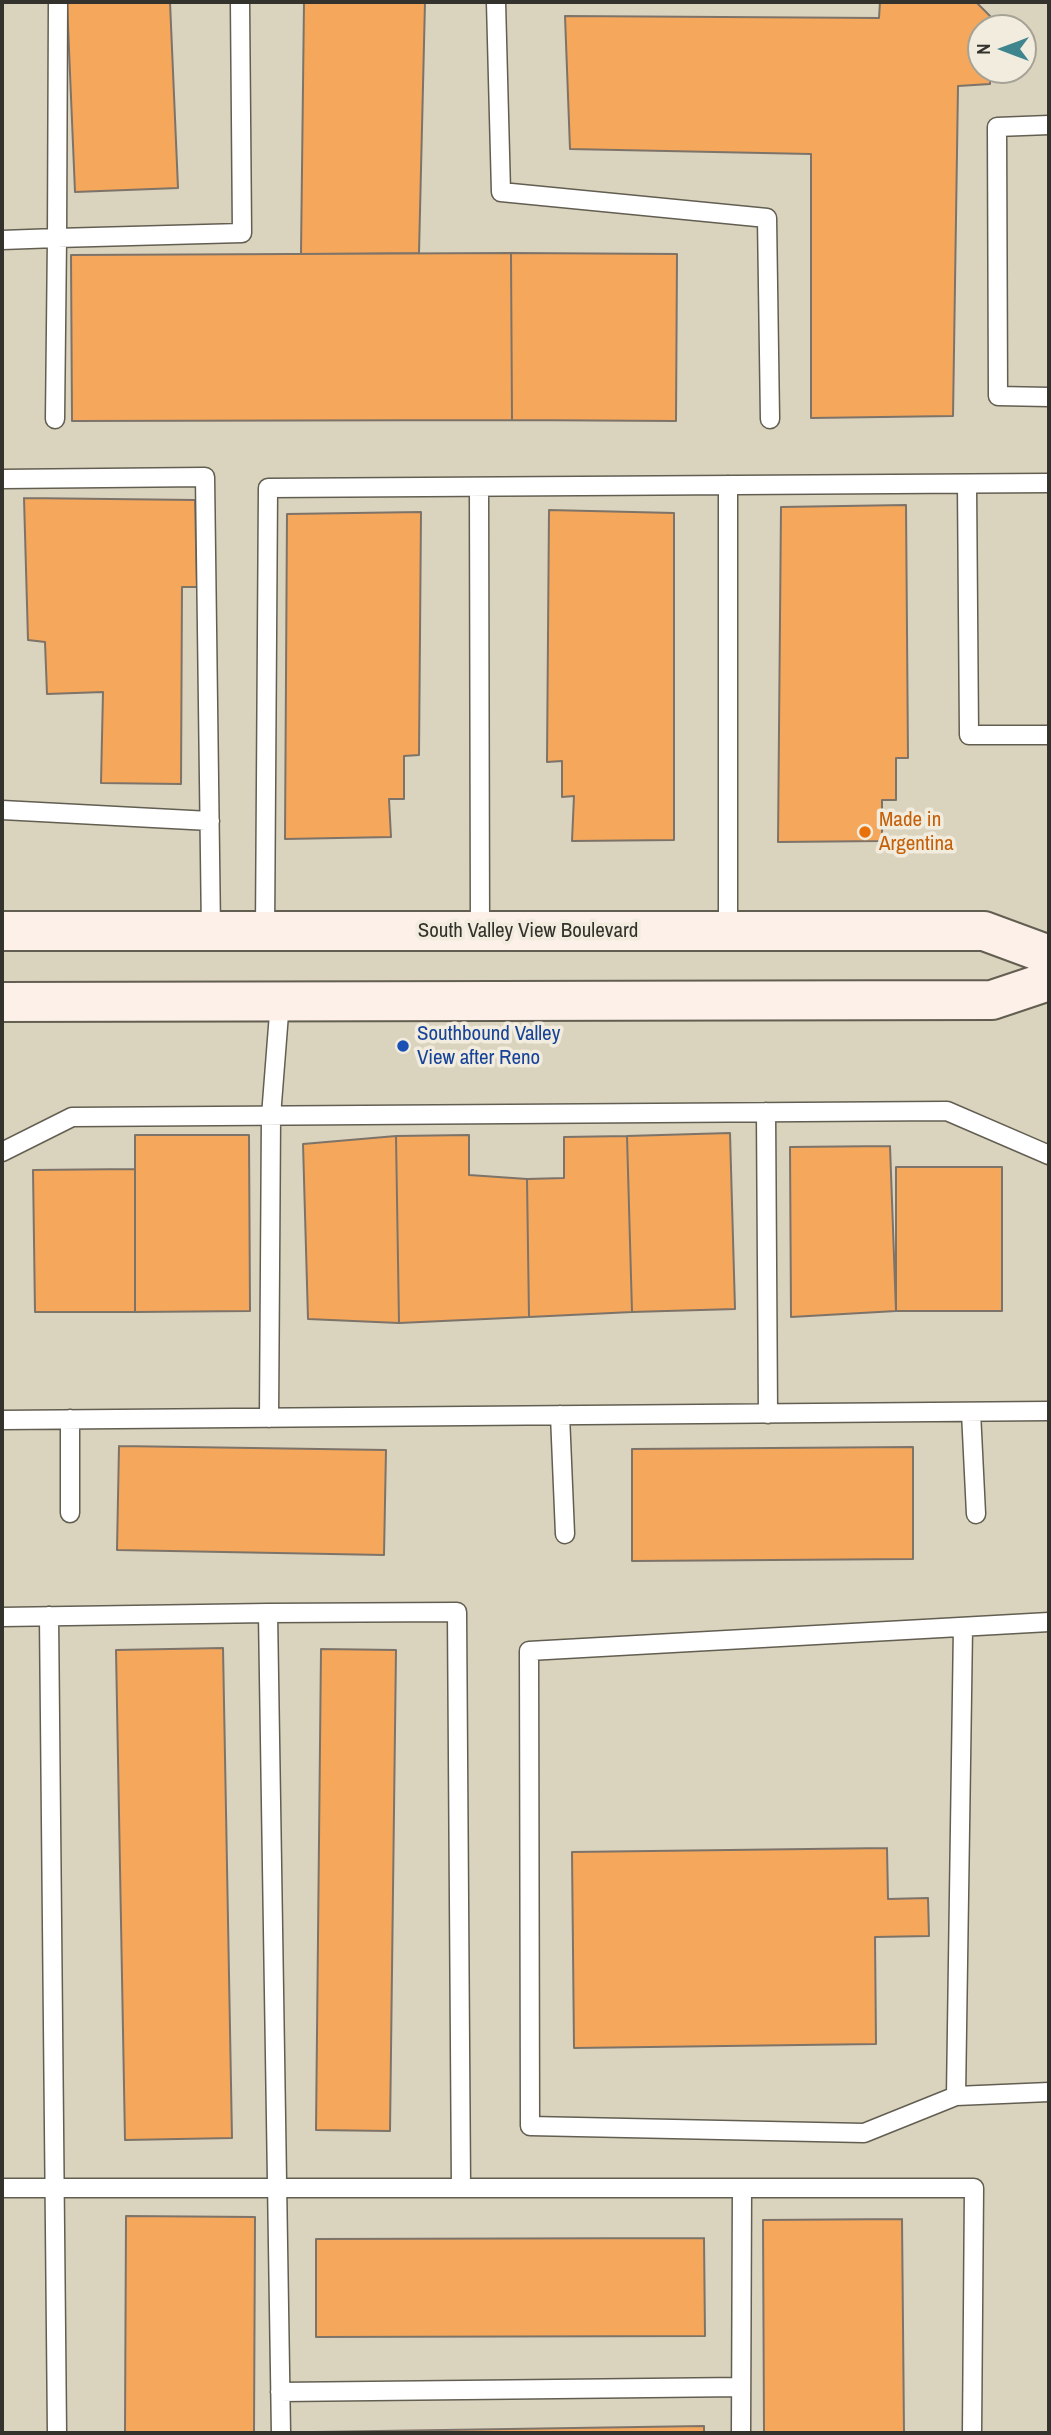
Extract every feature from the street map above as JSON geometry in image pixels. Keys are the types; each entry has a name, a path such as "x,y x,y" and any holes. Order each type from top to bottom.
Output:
{"main road":[{"name":"South Valley View Boulevard","path":"2,931 984,932 1049,955"},
{"path":"2,1002 992,1000 1049,981"}],"lane":[{"path":"55,419 58,2"},
{"path":"2,240 242,233 240,2"},
{"path":"496,2 500,192 767,218 770,419"},
{"path":"1049,125 997,127 998,396 1049,397"},
{"path":"2,480 205,477 211,931"},
{"path":"265,931 268,488 1049,483"},
{"path":"967,484 969,735 1049,735"},
{"path":"728,485 728,931"},
{"path":"479,487 480,931"},
{"path":"2,810 210,821"},
{"path":"269,1418 271,1116 279,1001"},
{"path":"2,1152 72,1117 947,1111 1049,1155"},
{"path":"766,1112 768,1414"},
{"path":"2,1420 1049,1411"},
{"path":"971,1412 976,1514"},
{"path":"560,1415 565,1534"},
{"path":"70,1419 70,1513"},
{"path":"2,1617 457,1612 461,2189"},
{"path":"268,1614 281,2433"},
{"path":"48,1616 57,2433"},
{"path":"1049,1622 529,1651 530,2126 864,2133 956,2096 1049,2092"},
{"path":"956,2096 963,1627"},
{"path":"2,2189 974,2189 972,2433"},
{"path":"741,2433 742,2189"},
{"path":"280,2392 741,2387"}],"shaded area":[{"path":"2,2 1049,2 1049,2433 2,2433"}],"building":[{"path":"67,2 170,2 178,188 75,192"},
{"path":"304,2 425,2 419,253 301,254"},
{"path":"880,2 976,2 988,14 967,14 967,84 990,84 958,86 953,416 811,418 811,154 570,149 565,16 879,18"},
{"path":"511,253 677,254 676,421 512,420"},
{"path":"511,253 512,420 72,421 71,255"},
{"path":"24,498 195,500 197,587 182,587 181,784 101,783 103,692 47,694 45,642 28,640"},
{"path":"906,505 908,758 896,758 896,800 882,800 882,841 778,842 781,507"},
{"path":"549,510 674,513 674,840 572,841 574,796 562,797 562,761 547,762"},
{"path":"421,512 419,755 404,756 404,799 389,799 391,837 285,839 287,514"},
{"path":"730,1133 735,1309 632,1312 627,1136"},
{"path":"135,1135 249,1135 250,1311 135,1312"},
{"path":"469,1135 469,1175 527,1179 529,1317 399,1323 396,1136"},
{"path":"396,1136 399,1323 308,1319 303,1144"},
{"path":"627,1136 632,1312 529,1317 527,1179 564,1178 564,1137"},
{"path":"890,1146 896,1311 791,1317 790,1147"},
{"path":"896,1167 1002,1167 1002,1311 896,1311"},
{"path":"135,1169 135,1312 35,1312 33,1170"},
{"path":"119,1446 386,1450 384,1555 117,1550"},
{"path":"913,1447 913,1559 632,1561 632,1449"},
{"path":"223,1648 232,2138 125,2140 116,1650"},
{"path":"321,1649 396,1650 390,2131 316,2130"},
{"path":"887,1848 888,1899 928,1898 929,1936 875,1937 876,2044 574,2048 572,1852"},
{"path":"126,2216 255,2217 254,2433 125,2433"},
{"path":"902,2219 904,2433 764,2433 763,2220"},
{"path":"704,2238 705,2336 316,2337 316,2239"},
{"path":"704,2426 704,2433 313,2433 313,2432"}],"place":[{"name":"Made in Argentina","path":"865,832"},
{"name":"Southbound Valley View after Reno","path":"403,1046"}]}
